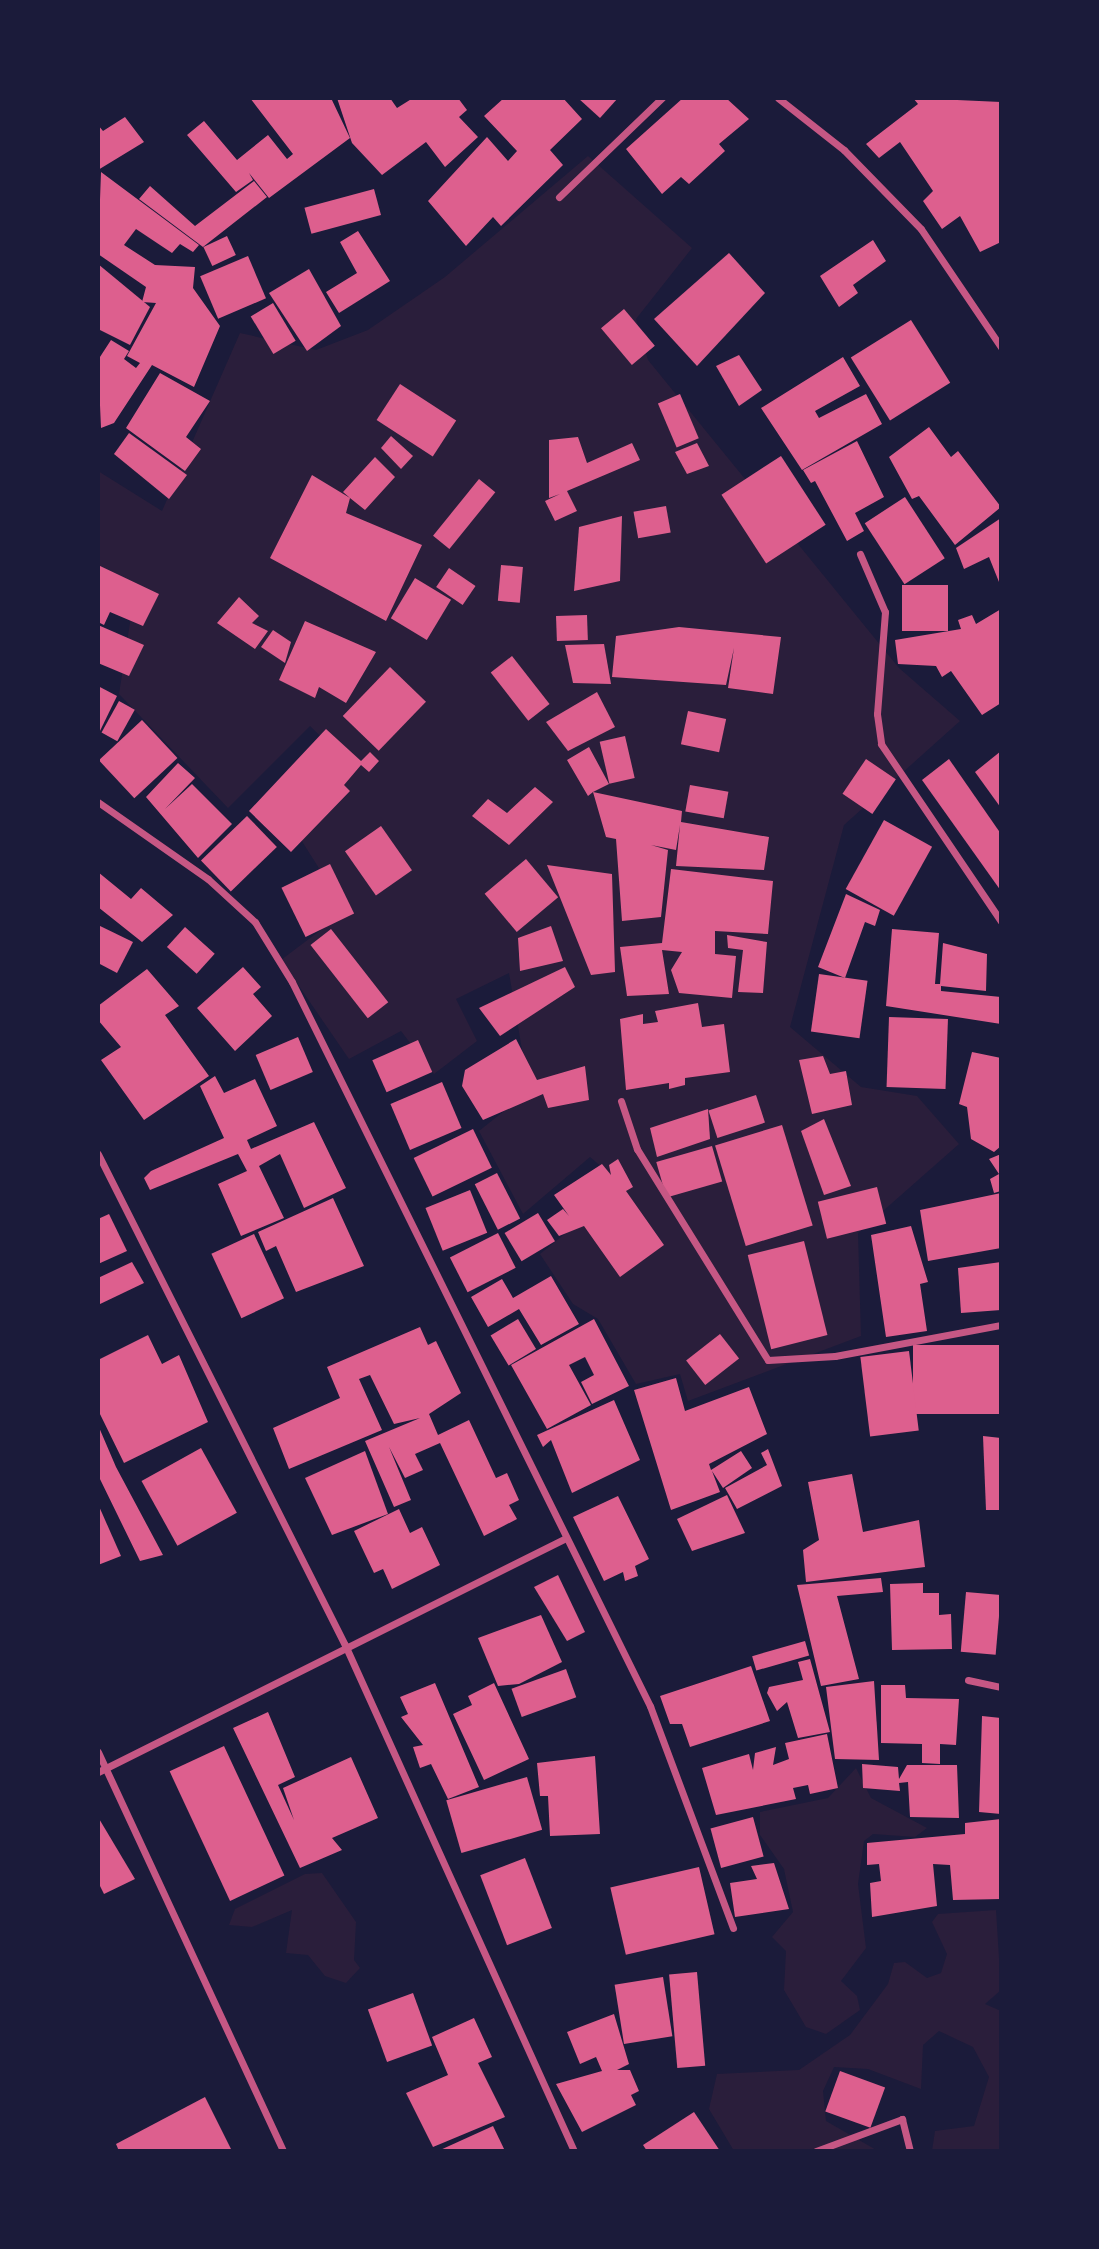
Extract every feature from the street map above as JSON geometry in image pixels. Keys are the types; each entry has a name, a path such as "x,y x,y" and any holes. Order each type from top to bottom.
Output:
{"street":[{"path":"559,197 662,98"},
{"path":"778,98 844,150 921,229 1001,346"},
{"path":"860,554 885,612 877,714 881,744 1001,921"},
{"path":"98,802 208,879 255,922 338,1066 650,1706 733,1928"},
{"path":"621,1101 637,1149 768,1360 835,1356 1001,1325"},
{"path":"98,1154 345,1645 574,2151"},
{"path":"102,1770 345,1645 566,1538"},
{"path":"968,1680 1001,1687"},
{"path":"98,1752 102,1770 282,2151"},
{"path":"816,2151 901,2119 909,2151"}],"shaded area":[{"path":"588,156 692,248 636,319 648,360 899,668 960,721 844,825 790,1027 861,1087 917,1096 959,1144 858,1233 861,1336 688,1401 680,1374 636,1384 598,1319 573,1304 540,1254 624,1186 590,1157 523,1214 479,1131 529,1091 509,973 456,999 477,1041 434,1074 401,1031 349,1059 281,960 346,911 298,835 352,767 310,726 228,808 119,694 135,590 98,568 98,471 162,511 240,333 316,350 368,330 445,277"},
{"path":"856,1768 871,1798 927,1828 915,1837 873,1834 864,1841 858,1884 866,1948 841,1981 857,1996 860,2010 826,2034 806,2027 784,1990 786,1951 772,1937 793,1912 784,1869 760,1835 760,1812 828,1798"},
{"path":"322,1873 356,1922 354,1960 360,1968 346,1983 325,1976 308,1955 286,1953 292,1910 252,1927 229,1925 235,1909 305,1874"},
{"path":"996,1910 1001,1990 985,2004 1001,2011 1001,2151 932,2151 935,2131 974,2126 989,2077 973,2047 939,2031 923,2045 921,2089 868,2069 834,2067 823,2091 826,2121 878,2151 734,2151 709,2109 717,2074 799,2070 850,2035 888,1984 894,1963 905,1962 927,1978 941,1973 947,1954 932,1922 938,1914"}],"building":[{"path":"250,98 331,98 350,138 269,198 249,173 253,180 236,192 187,135 204,121 237,160 268,135 287,159 293,154"},
{"path":"337,98 390,98 397,108 413,98 458,98 467,110 459,117 478,137 445,167 426,142 382,175 352,143"},
{"path":"504,98 563,98 582,119 550,150 563,165 501,226 493,217 466,246 428,201 487,137 508,161 517,151 484,116"},
{"path":"578,98 618,98 600,118"},
{"path":"683,98 726,98 749,119 719,144 725,151 689,184 681,177 662,194 626,149"},
{"path":"913,98 1001,102 1001,242 980,252 960,216 942,229 923,201 933,191 900,142 879,158 866,144 918,104"},
{"path":"125,117 144,142 98,170 98,125 103,131"},
{"path":"101,172 199,245 193,252 180,244 172,253 136,229 124,245 155,265 195,267 193,288 220,326 194,387 152,365 114,423 101,428 98,360 111,340 129,351 124,359 136,368 140,363 127,356 156,303 142,302 146,287 98,254"},
{"path":"254,181 267,197 203,247 139,199 150,186 195,226"},
{"path":"374,189 381,215 311,234 304,208"},
{"path":"358,231 390,281 339,313 326,292 357,273 340,242"},
{"path":"227,236 236,255 212,266 203,247"},
{"path":"873,240 886,261 853,285 858,293 839,307 820,276"},
{"path":"729,253 765,293 697,366 654,319"},
{"path":"248,256 266,298 218,319 200,276"},
{"path":"98,264 150,307 130,345 98,329"},
{"path":"309,269 341,326 307,351 269,293"},
{"path":"273,303 296,341 273,354 251,316"},
{"path":"624,309 655,346 632,365 601,328"},
{"path":"911,320 950,383 890,420 851,358"},
{"path":"739,355 762,390 739,406 716,366"},
{"path":"843,357 860,386 815,411 819,418 866,394 882,424 802,470 761,408"},
{"path":"160,373 210,401 186,437 201,449 185,471 126,428"},
{"path":"400,384 456,420 433,457 377,420"},
{"path":"680,394 699,438 677,448 658,403"},
{"path":"929,427 951,457 958,451 1001,507 955,545 919,496 912,499 889,457"},
{"path":"129,433 187,475 169,499 114,454"},
{"path":"391,436 413,456 401,469 381,448"},
{"path":"578,437 587,463 632,443 640,460 567,491 577,511 555,521 545,501 560,494 549,498 549,440"},
{"path":"857,441 884,497 855,513 864,531 847,541 815,481 811,483 803,470"},
{"path":"697,443 709,466 687,474 675,452"},
{"path":"781,456 826,525 766,563 721,495"},
{"path":"375,457 395,477 365,510 343,492"},
{"path":"312,475 350,498 346,513 422,545 386,621 270,558"},
{"path":"479,479 495,492 449,549 433,536"},
{"path":"905,497 945,558 905,584 865,523"},
{"path":"666,506 671,533 638,538 634,512"},
{"path":"622,516 620,581 574,591 579,527"},
{"path":"1001,518 1001,587 989,557 964,569 956,548"},
{"path":"98,565 159,594 143,626 110,612 104,625 98,622"},
{"path":"501,565 523,567 520,603 498,601"},
{"path":"449,568 476,586 463,605 436,587"},
{"path":"415,578 451,600 427,640 391,618"},
{"path":"902,585 948,585 948,631 902,631"},
{"path":"239,597 259,616 252,623 268,631 255,649 217,623"},
{"path":"1001,609 1001,703 982,715 951,671 942,677 936,666 898,664 895,640 961,629 958,620 972,615 976,624"},
{"path":"587,615 588,640 557,641 556,616"},
{"path":"305,621 376,652 346,703 319,687 315,698 279,680"},
{"path":"98,625 144,645 129,676 98,663"},
{"path":"679,627 781,637 773,694 728,688 734,648 726,685 612,677 616,636"},
{"path":"273,630 291,642 285,663 261,647"},
{"path":"604,644 611,684 573,683 565,645"},
{"path":"512,656 550,704 528,721 491,673"},
{"path":"390,667 426,702 379,751 343,716"},
{"path":"98,686 117,696 98,735"},
{"path":"597,692 615,727 568,751 546,722"},
{"path":"119,701 135,710 117,741 102,732"},
{"path":"688,711 726,719 719,752 681,744"},
{"path":"142,720 177,758 134,798 99,760"},
{"path":"326,729 361,761 370,752 379,761 369,772 361,765 344,785 350,791 291,852 249,811"},
{"path":"625,736 635,778 609,784 600,742"},
{"path":"589,747 609,784 588,796 567,760"},
{"path":"1001,751 1001,808 975,772"},
{"path":"866,759 896,779 872,814 843,794"},
{"path":"949,759 1001,834 1001,891 922,780"},
{"path":"178,763 195,778 165,809 192,784 232,824 198,858 146,797"},
{"path":"690,785 728,792 724,818 685,812"},
{"path":"535,787 553,802 509,845 472,816 488,799 507,813"},
{"path":"593,792 682,811 681,822 769,837 764,870 676,866 680,825 676,850 651,845 668,850 661,917 622,921 616,839 606,837"},
{"path":"247,816 277,847 231,891 201,860"},
{"path":"884,820 932,847 894,916 846,889"},
{"path":"381,826 412,870 376,895 345,851"},
{"path":"526,859 558,897 517,932 485,894"},
{"path":"330,864 354,913 306,937 281,888"},
{"path":"547,865 612,874 615,972 591,975"},
{"path":"671,869 773,881 768,934 715,931 715,954 736,956 732,998 679,993 671,970 682,952 662,950 669,994 627,996 620,947 662,943"},
{"path":"98,872 131,899 141,888 173,915 142,942 98,907"},
{"path":"846,894 880,910 875,926 865,922 845,978 818,967"},
{"path":"98,925 133,942 117,973 98,963"},
{"path":"551,926 563,961 520,971 518,938"},
{"path":"185,927 215,954 197,974 167,947"},
{"path":"331,929 388,1002 368,1018 311,945"},
{"path":"892,929 939,933 935,984 940,984 943,943 987,954 986,991 941,986 941,991 1001,997 1001,1024 886,1006"},
{"path":"727,935 767,942 763,993 738,992 743,950 728,948"},
{"path":"243,967 261,987 253,994 272,1016 235,1051 197,1008"},
{"path":"565,967 575,987 500,1036 479,1008"},
{"path":"147,969 179,1006 165,1015 209,1076 144,1120 101,1060 121,1047 98,1020 98,1006"},
{"path":"819,974 868,981 859,1038 811,1031"},
{"path":"698,1003 702,1027 724,1024 730,1072 685,1078 685,1085 669,1089 669,1083 626,1090 620,1019 643,1014 643,1024 658,1022 655,1011"},
{"path":"889,1017 948,1019 946,1089 887,1087"},
{"path":"298,1037 313,1072 271,1090 256,1055"},
{"path":"516,1039 537,1080 585,1066 589,1100 548,1108 543,1094 483,1120 462,1086 465,1070"},
{"path":"418,1040 432,1072 387,1092 372,1060"},
{"path":"972,1052 1001,1058 1001,1146 994,1152 971,1139 967,1107 959,1104"},
{"path":"823,1056 830,1074 846,1071 852,1105 812,1114 799,1060"},
{"path":"215,1076 224,1093 255,1079 277,1126 247,1140 251,1149 314,1122 346,1188 304,1208 280,1154 259,1166 284,1218 241,1236 218,1184 247,1171 238,1154 150,1190 144,1178 151,1171 224,1138 200,1086"},
{"path":"442,1082 462,1128 410,1150 390,1104"},
{"path":"756,1095 765,1123 717,1138 708,1110"},
{"path":"708,1109 710,1139 657,1157 650,1128"},
{"path":"824,1119 851,1186 824,1195 801,1131"},
{"path":"782,1125 813,1225 746,1246 715,1145"},
{"path":"473,1129 492,1168 433,1197 414,1158"},
{"path":"712,1146 722,1182 666,1198 656,1162"},
{"path":"1001,1154 1001,1191 994,1193 990,1179 999,1174 989,1159"},
{"path":"618,1159 633,1187 626,1191 664,1245 620,1277 584,1226 559,1236 547,1220 563,1209 569,1216 554,1195 602,1164 611,1175 609,1165"},
{"path":"497,1173 520,1218 498,1230 475,1184"},
{"path":"877,1187 886,1224 827,1239 818,1202"},
{"path":"470,1190 487,1233 443,1251 425,1208"},
{"path":"1001,1193 1001,1248 928,1261 920,1210"},
{"path":"333,1198 364,1266 296,1292 276,1246 266,1251 258,1232"},
{"path":"538,1213 555,1241 522,1261 505,1233"},
{"path":"109,1214 127,1251 98,1264 98,1219"},
{"path":"911,1226 928,1282 920,1284 927,1331 886,1337 871,1235"},
{"path":"498,1233 516,1268 468,1292 450,1258"},
{"path":"254,1234 284,1298 241,1318 211,1254"},
{"path":"804,1241 827,1335 771,1349 748,1255"},
{"path":"132,1262 144,1283 98,1305 98,1278"},
{"path":"1001,1262 1001,1310 961,1313 958,1268"},
{"path":"551,1276 579,1324 541,1345 519,1309 488,1327 471,1297 502,1279 513,1298"},
{"path":"518,1319 536,1349 509,1365 491,1335"},
{"path":"594,1319 629,1386 592,1404 581,1382 594,1375 585,1357 569,1365 591,1405 547,1429 511,1365"},
{"path":"420,1327 428,1345 436,1341 461,1393 429,1414 438,1435 469,1420 496,1478 507,1473 519,1500 509,1505 517,1519 484,1536 440,1443 415,1454 423,1470 405,1478 389,1447 411,1500 394,1507 365,1441 420,1418 394,1424 370,1375 359,1379 382,1430 289,1469 273,1428 340,1398 327,1367"},
{"path":"720,1334 739,1358 705,1385 686,1360"},
{"path":"148,1335 162,1364 179,1355 208,1422 124,1463 98,1410 98,1360"},
{"path":"913,1345 1001,1345 1001,1414 913,1414"},
{"path":"909,1351 919,1430 870,1436 860,1357"},
{"path":"676,1378 685,1411 749,1387 767,1434 709,1464 711,1470 741,1451 752,1468 723,1488 712,1471 720,1492 671,1510 634,1390"},
{"path":"614,1400 640,1460 572,1493 551,1440 543,1447 537,1435"},
{"path":"98,1425 116,1467 163,1555 140,1561 98,1475"},
{"path":"983,1436 1001,1438 1001,1510 986,1510"},
{"path":"201,1448 237,1513 177,1546 142,1481"},
{"path":"768,1449 782,1486 737,1509 725,1488 767,1465 761,1453"},
{"path":"365,1451 388,1514 332,1535 305,1478"},
{"path":"852,1474 863,1532 919,1520 925,1567 806,1582 803,1550 819,1540 808,1482"},
{"path":"727,1495 745,1533 692,1551 677,1519"},
{"path":"618,1496 649,1559 635,1566 638,1576 625,1581 623,1572 604,1581 573,1517"},
{"path":"98,1504 121,1556 98,1565"},
{"path":"399,1509 410,1533 422,1527 440,1565 392,1589 383,1569 374,1573 354,1531"},
{"path":"558,1575 585,1632 567,1641 534,1587"},
{"path":"881,1578 883,1592 837,1596 859,1679 821,1686 797,1585"},
{"path":"923,1583 923,1593 939,1593 939,1615 951,1614 952,1649 892,1650 890,1584"},
{"path":"966,1592 1001,1595 996,1655 961,1652"},
{"path":"541,1615 562,1662 519,1684 498,1686 478,1638"},
{"path":"805,1641 809,1655 756,1671 752,1656"},
{"path":"810,1659 830,1732 798,1738 787,1702 777,1711 767,1693 769,1687 803,1680 798,1662"},
{"path":"751,1666 770,1721 690,1747 682,1724 670,1724 660,1696"},
{"path":"566,1669 576,1697 522,1717 511,1689"},
{"path":"874,1681 879,1760 835,1759 826,1687"},
{"path":"435,1683 479,1787 448,1799 431,1764 420,1768 413,1747 423,1745 401,1717 408,1714 400,1697"},
{"path":"494,1683 529,1759 484,1780 453,1714 472,1705 468,1696"},
{"path":"881,1685 905,1685 906,1698 959,1699 956,1745 940,1744 940,1764 922,1763 922,1744 881,1743"},
{"path":"268,1712 295,1777 278,1785 294,1820 283,1788 351,1757 378,1818 332,1838 342,1850 300,1868 233,1728"},
{"path":"982,1716 1001,1718 1001,1814 979,1812"},
{"path":"827,1734 838,1788 810,1794 808,1785 793,1788 796,1799 716,1815 702,1768 749,1754 753,1770 755,1753 776,1747 773,1765 789,1759 785,1743"},
{"path":"224,1746 284,1876 230,1901 170,1771"},
{"path":"595,1756 600,1834 550,1836 548,1796 540,1796 537,1763"},
{"path":"862,1764 898,1767 899,1779 907,1765 957,1765 959,1818 910,1817 908,1782 899,1783 900,1791 863,1788"},
{"path":"527,1777 542,1830 461,1853 446,1800"},
{"path":"98,1817 135,1879 104,1894 98,1882"},
{"path":"753,1817 764,1857 721,1868 710,1828"},
{"path":"1001,1819 1001,1899 953,1900 950,1865 933,1864 937,1906 872,1917 870,1883 881,1881 879,1864 867,1865 867,1843 965,1834 965,1823"},
{"path":"525,1858 552,1928 507,1945 480,1875"},
{"path":"774,1863 789,1909 735,1917 730,1883 757,1879 751,1866"},
{"path":"699,1867 715,1934 626,1955 610,1887"},
{"path":"697,1972 705,2066 677,2068 669,1974"},
{"path":"663,1977 672,2036 624,2044 615,1985"},
{"path":"413,1993 432,2046 387,2062 368,2009"},
{"path":"614,2014 629,2064 617,2070 630,2070 639,2091 631,2095 636,2105 582,2132 556,2084 602,2071 596,2057 580,2064 567,2032"},
{"path":"474,2018 492,2057 478,2063 505,2117 433,2147 406,2093 448,2075 432,2037"},
{"path":"840,2071 885,2087 870,2128 825,2111"},
{"path":"205,2097 232,2151 119,2151 116,2144"},
{"path":"694,2112 720,2151 647,2151 643,2145"},
{"path":"493,2126 505,2151 438,2151"}]}
